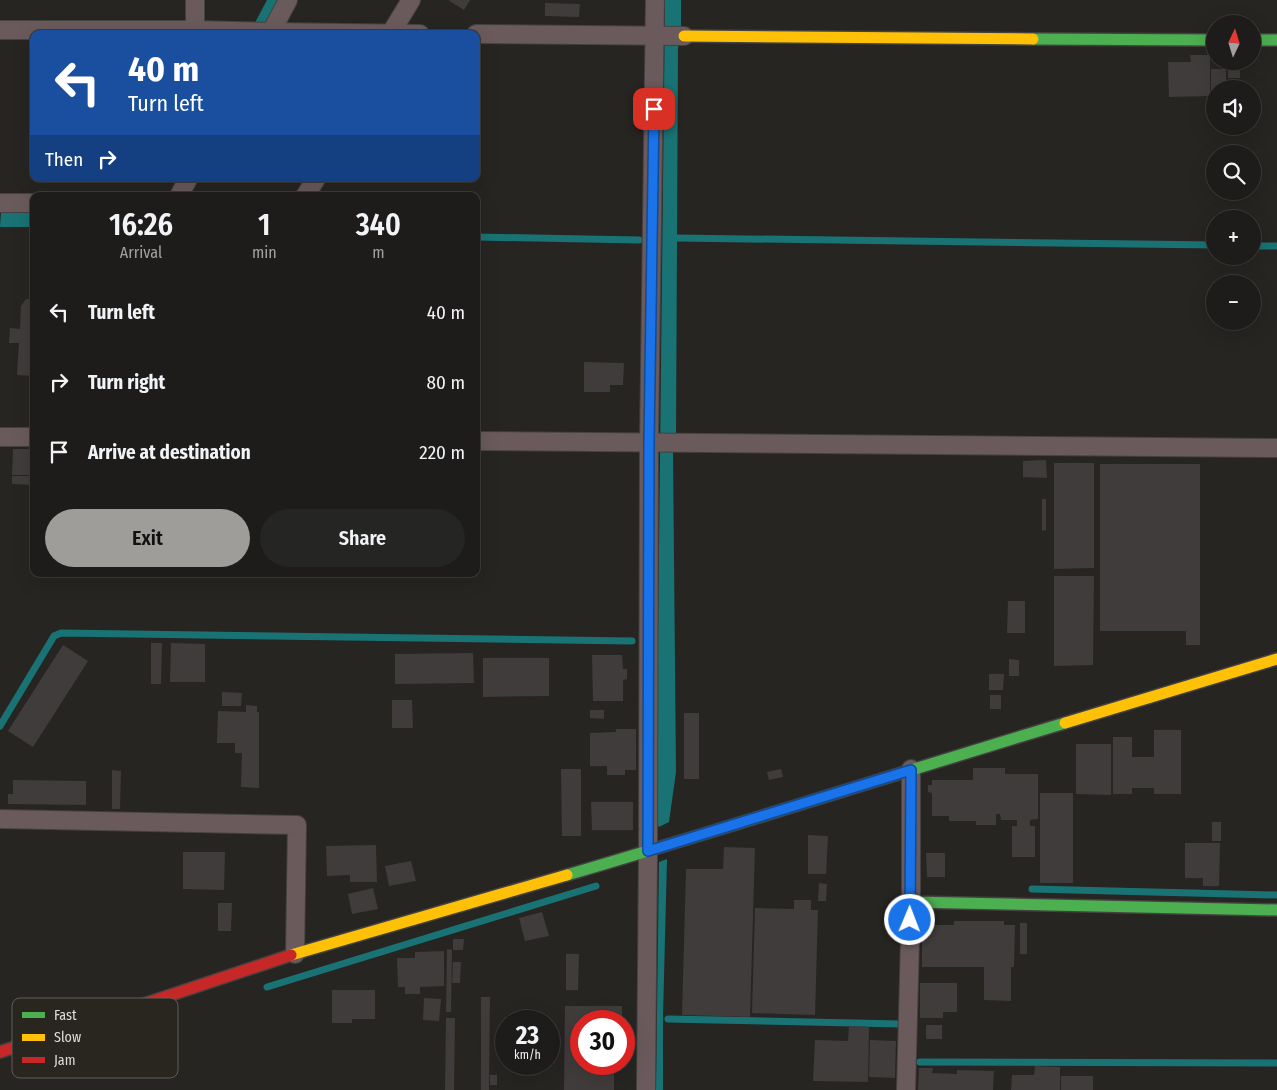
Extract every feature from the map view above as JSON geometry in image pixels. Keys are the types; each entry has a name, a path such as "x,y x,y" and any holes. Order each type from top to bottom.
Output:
{"street":[{"path":"0,30 195,30 196,0"},
{"path":"272,30 288,0"},
{"path":"393,30 411,0"},
{"path":"646,1090 654,164 658,36 655,0"},
{"path":"480,34 1206,40"},
{"path":"1261,40 1277,40"},
{"path":"0,203 30,203"},
{"path":"0,437 30,437"},
{"path":"480,441 1277,448"},
{"path":"163,998 295,954 648,851 1277,659"},
{"path":"906,1090 911,902 911,770"},
{"path":"0,819 297,825 295,954"},
{"path":"911,902 1277,910"},
{"path":"0,1052 12,1048"}],"water":[{"path":"267,0 280,0 263,30 251,30"},
{"path":"665,0 681,0 681,26 678,49 676,433 673,450 676,772 669,822 659,827 656,821"},
{"path":"1,212 30,212 30,227 0,227"},
{"path":"667,859 663,1090 656,1090 659,862"}],"building":[{"path":"448,0 470,0 464,10"},
{"path":"545,3 580,4 579,17 545,16"},
{"path":"1190,55 1206,55 1206,70 1210,70 1210,80 1206,80 1206,96 1169,97 1168,62 1191,62"},
{"path":"1211,70 1226,70 1226,80 1211,80"},
{"path":"1228,70 1240,70 1240,78 1228,78"},
{"path":"26,299 30,300 30,376 17,375 19,343 9,343 10,328 20,329 21,306"},
{"path":"584,362 624,363 623,385 610,385 610,392 584,392"},
{"path":"13,449 30,449 30,475 12,475"},
{"path":"1046,460 1047,478 1023,477 1023,461"},
{"path":"1054,463 1094,463 1094,568 1054,569"},
{"path":"1100,464 1200,464 1200,645 1186,645 1186,631 1100,631"},
{"path":"12,476 30,476 30,485 12,484"},
{"path":"1042,499 1046,499 1046,530 1042,531"},
{"path":"1054,576 1094,576 1093,665 1054,666"},
{"path":"1008,601 1025,601 1025,633 1007,633"},
{"path":"151,643 162,643 161,684 151,684"},
{"path":"171,643 205,644 205,682 170,682"},
{"path":"63,645 88,661 33,747 8,731"},
{"path":"473,653 474,683 395,684 395,654"},
{"path":"592,655 622,655 623,669 627,669 627,679 623,680 623,701 593,701"},
{"path":"483,658 549,658 549,696 483,697"},
{"path":"1009,659 1019,660 1019,676 1009,676"},
{"path":"989,674 1004,674 1003,690 989,690"},
{"path":"222,692 242,693 241,706 222,706"},
{"path":"990,695 1001,695 1001,709 990,709"},
{"path":"392,700 412,700 413,728 392,728"},
{"path":"246,705 257,706 257,712 259,712 259,788 241,787 242,753 235,753 235,743 217,743 218,711 246,712"},
{"path":"590,710 604,710 604,719 590,718"},
{"path":"684,713 699,713 699,779 684,779"},
{"path":"616,729 636,729 636,770 625,770 625,775 607,775 607,766 590,766 590,733 616,732"},
{"path":"1154,730 1181,730 1181,794 1154,794 1154,788 1132,788 1132,794 1113,794 1113,737 1132,737 1132,757 1154,757"},
{"path":"1076,744 1111,744 1111,795 1076,794"},
{"path":"973,768 1005,768 1005,774 1038,774 1038,819 1030,820 1030,826 1035,826 1035,857 1012,857 1012,826 1017,826 1017,820 1001,820 1000,814 996,814 996,825 976,825 976,821 949,821 949,816 932,816 932,793 928,792 928,785 932,785 932,780 973,780"},
{"path":"561,769 581,769 581,836 562,836"},
{"path":"781,769 783,777 769,780 767,772"},
{"path":"112,770 121,771 120,809 112,809"},
{"path":"13,780 86,781 86,805 8,804 8,794 13,794"},
{"path":"1040,793 1073,793 1073,883 1040,883"},
{"path":"591,802 633,802 633,830 592,830"},
{"path":"1212,822 1221,822 1221,841 1212,841"},
{"path":"808,835 828,836 826,874 808,874"},
{"path":"1185,843 1220,843 1219,886 1203,886 1203,878 1185,878"},
{"path":"376,845 377,882 350,882 350,875 327,876 326,846"},
{"path":"724,847 755,848 750,1017 682,1015 686,869 723,869"},
{"path":"183,852 225,852 224,890 183,889"},
{"path":"926,853 945,853 945,877 927,877"},
{"path":"411,861 416,881 389,886 385,866"},
{"path":"819,883 827,884 826,901 818,901"},
{"path":"373,888 378,909 352,914 348,894"},
{"path":"794,900 811,900 811,910 818,910 815,1015 752,1013 755,908 794,909"},
{"path":"218,903 232,903 231,931 218,931"},
{"path":"542,912 549,936 525,941 519,918"},
{"path":"954,921 1004,921 1004,925 1015,925 1014,967 1011,967 1011,1001 984,1000 984,967 922,967 922,925 954,925"},
{"path":"1020,923 1027,923 1027,954 1020,954"},
{"path":"453,939 464,939 463,950 453,950"},
{"path":"447,949 452,950 451,1012 446,1012"},
{"path":"444,951 444,986 420,987 420,994 405,994 405,987 398,987 397,958 415,958 415,952"},
{"path":"566,954 579,954 578,990 566,990"},
{"path":"453,962 461,962 460,983 452,983"},
{"path":"920,983 957,983 957,1012 943,1012 943,1018 920,1018"},
{"path":"332,990 375,990 375,1019 352,1019 352,1023 332,1023"},
{"path":"481,997 490,997 489,1090 481,1090"},
{"path":"424,998 441,999 439,1021 423,1020"},
{"path":"565,1006 622,1006 622,1010 570,1010 570,1075 614,1075 614,1090 564,1090"},
{"path":"446,1018 455,1018 454,1090 445,1090"},
{"path":"926,1025 942,1025 942,1039 926,1039"},
{"path":"849,1026 869,1027 868,1082 813,1081 815,1040 848,1041"},
{"path":"870,1040 896,1041 895,1078 869,1077"},
{"path":"1035,1066 1060,1067 1060,1090 1011,1090 1012,1075 1034,1075"},
{"path":"919,1068 933,1068 932,1073 957,1074 957,1070 994,1071 993,1090 918,1090"},
{"path":"490,1075 497,1075 497,1085 490,1085"},
{"path":"1061,1076 1093,1076 1093,1090 1061,1090"}],"waterway":[{"path":"480,237 639,240"},
{"path":"676,238 1206,245"},
{"path":"1261,246 1277,246"},
{"path":"0,726 54,636 61,633 632,641"},
{"path":"267,987 596,886"},
{"path":"1032,889 1277,895"},
{"path":"668,1019 900,1024"},
{"path":"920,1062 1277,1063"}],"traffic: fast":[{"path":"1033,39 1206,40"},
{"path":"1261,40 1277,40"},
{"path":"567,875 1065,723"},
{"path":"911,902 1277,910"}],"traffic: slow":[{"path":"684,36 1033,39"},
{"path":"1065,723 1277,659"},
{"path":"291,955 567,875"}],"traffic: jam":[{"path":"162,998 291,955"},
{"path":"0,1052 12,1048"}],"route":[{"path":"654,109 649,443 648,851 911,770 910,920"}]}
